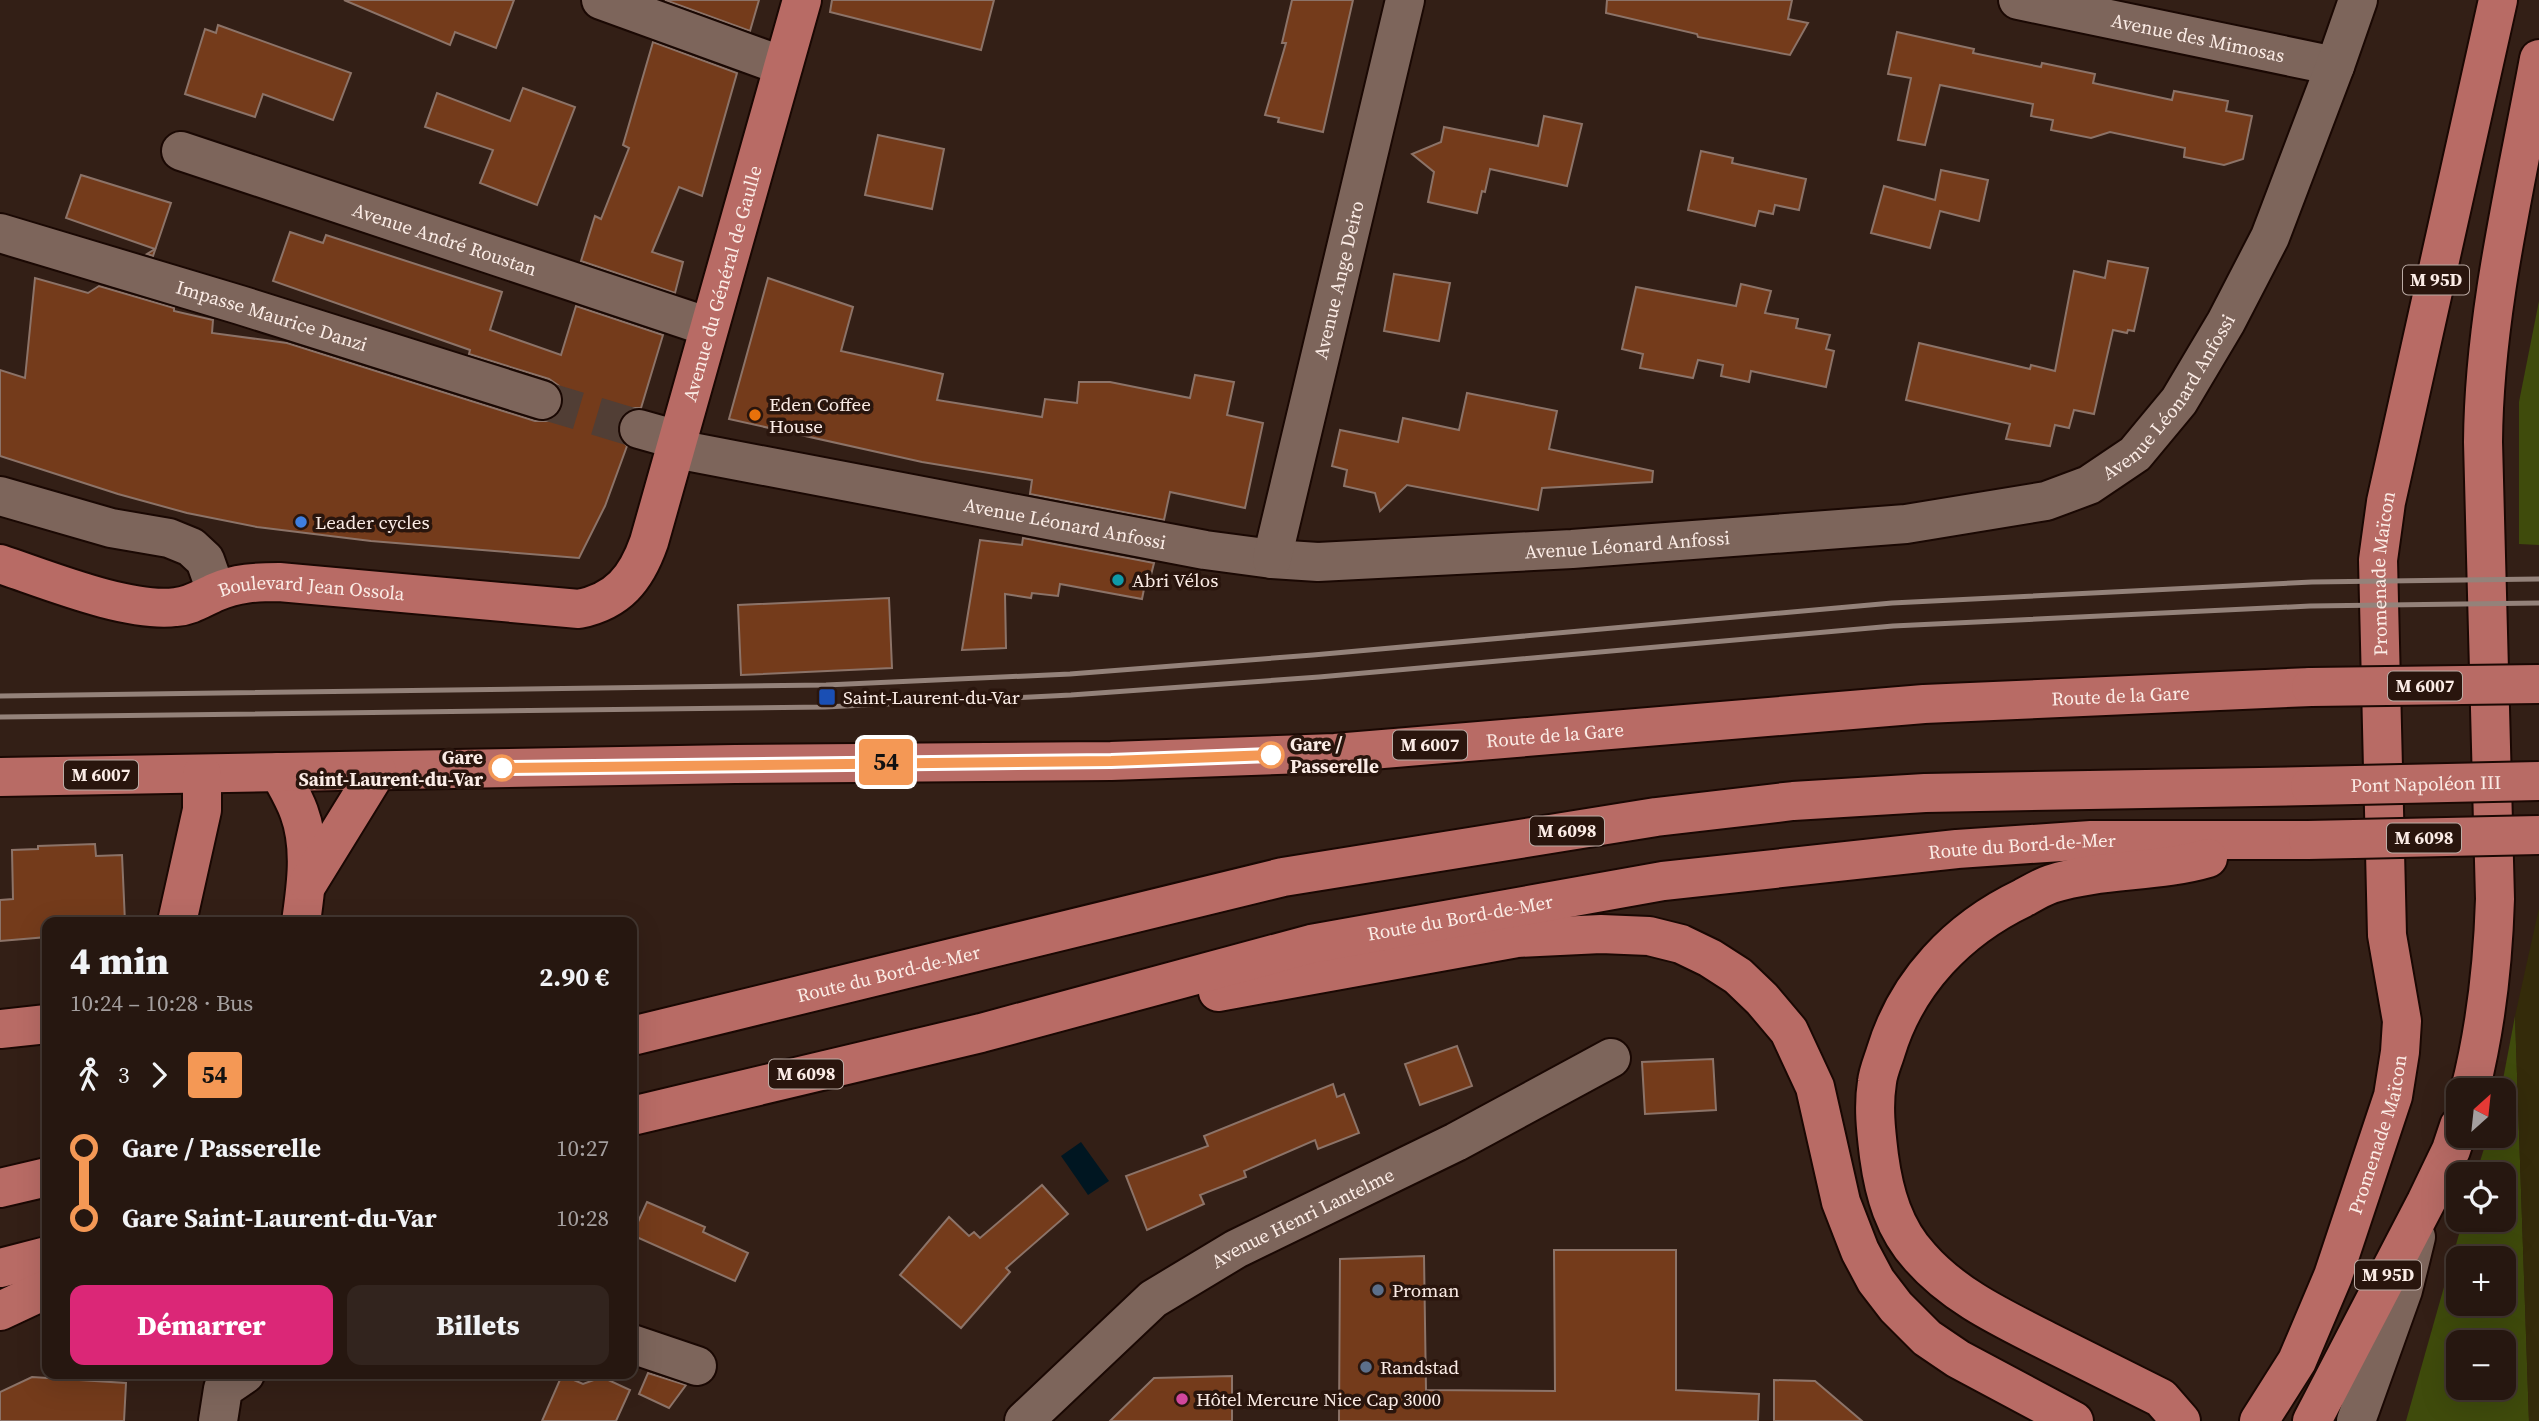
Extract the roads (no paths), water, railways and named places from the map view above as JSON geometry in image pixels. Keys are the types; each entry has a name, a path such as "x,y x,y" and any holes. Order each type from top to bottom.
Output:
{"main road":[{"name":"Avenue du Général de Gaulle","path":"640,566 677,445 802,0"},
{"name":"Promenade Maïcon","path":"2259,1421 2297,1361 2333,1276 2393,1097 2402,1021 2387,935 2378,560 2386,502 2498,0"},
{"name":"M 95D","path":"2473,1078 2488,1006 2495,899 2483,390 2488,341 2539,59"},
{"path":"0,564 140,607 174,608 191,605 216,591"},
{"name":"Boulevard Jean Ossola","path":"216,591 244,583 279,582 579,609 598,605 616,594 640,566"},
{"name":"Route de la Gare","path":"0,777 722,764 1111,761 1335,753 1924,704 2311,687 2539,684"},
{"path":"308,883 377,771"},
{"path":"279,772 299,813 308,883 302,917"},
{"path":"182,917 202,810 202,774"},
{"name":"Pont Napoléon III","path":"2310,786 2539,781"},
{"name":"Route du Bord-de-Mer","path":"637,1035 1283,877 1656,817 1793,801 1924,793 2310,786"},
{"name":"Route du Bord-de-Mer","path":"637,1115 981,1033 1311,944 1664,880 1984,847 2091,840 2266,842 2539,835"},
{"path":"2181,1421 2161,1398 1985,1310 1950,1286 1919,1257 1891,1214 1888,1203 1875,1126 1877,1080 1892,1031 1916,986 1940,956 1964,935 2003,908 2051,884 2114,872 2183,865 2266,842"},
{"path":"981,1033 1517,939 1617,934 1649,936 1681,944 1738,976 1789,1031 1815,1087 1832,1170 1855,1239 1876,1281 1896,1307 1927,1338 1958,1359 2074,1421"},
{"path":"0,1029 42,1025"},
{"name":"M 95D","path":"2312,1421 2452,1148"},
{"path":"0,1188 42,1178"},
{"path":"0,1268 42,1257"},
{"path":"0,1311 42,1291"}],"street":[{"path":"601,0 783,66"},
{"name":"Avenue Ange Deiro","path":"1272,559 1405,0"},
{"name":"Avenue des Mimosas","path":"2018,0 2335,66"},
{"name":"Avenue Léonard Anfossi","path":"677,445 1180,545 1272,559 1318,562 1572,549 1906,524 2046,501 2089,485 2135,453 2179,401 2226,322 2270,237 2358,0"},
{"name":"Avenue André Roustan","path":"181,151 709,327"},
{"name":"Impasse Maurice Danzi","path":"0,233 542,400"},
{"path":"639,429 677,445"},
{"name":"Boulevard Jean Ossola","path":"0,496 111,528 169,538 191,547 205,560 216,591"},
{"name":"Avenue Henri Lantelme","path":"1024,1421 1153,1298 1236,1249 1456,1142 1611,1058"},
{"path":"2356,1421 2403,1290 2426,1202"},
{"path":"637,1346 696,1366"}],"water":[{"path":"1081,1142 1109,1181 1088,1195 1061,1156"}],"tunnel":[{"path":"542,400 639,429"}],"railway":[{"path":"0,696 826,685 1070,674 1892,603 2312,582 2539,579"},
{"path":"0,717 825,707 1071,695 1319,677 1893,626 2310,606 2539,603"}],"place":[{"name":"Eden Coffee House","path":"755,415"},
{"name":"Leader cycles","path":"301,522"},
{"name":"Abri Vélos","path":"1118,580"},
{"name":"Saint-Laurent-du-Var","path":"827,697"},
{"name":"Gare / Passerelle","path":"1271,755"},
{"name":"Gare Saint-Laurent-du-Var","path":"502,768"},
{"name":"Proman","path":"1378,1290"},
{"name":"Randstad","path":"1366,1367"},
{"name":"Hôtel Mercure Nice Cap 3000","path":"1182,1399"}]}
